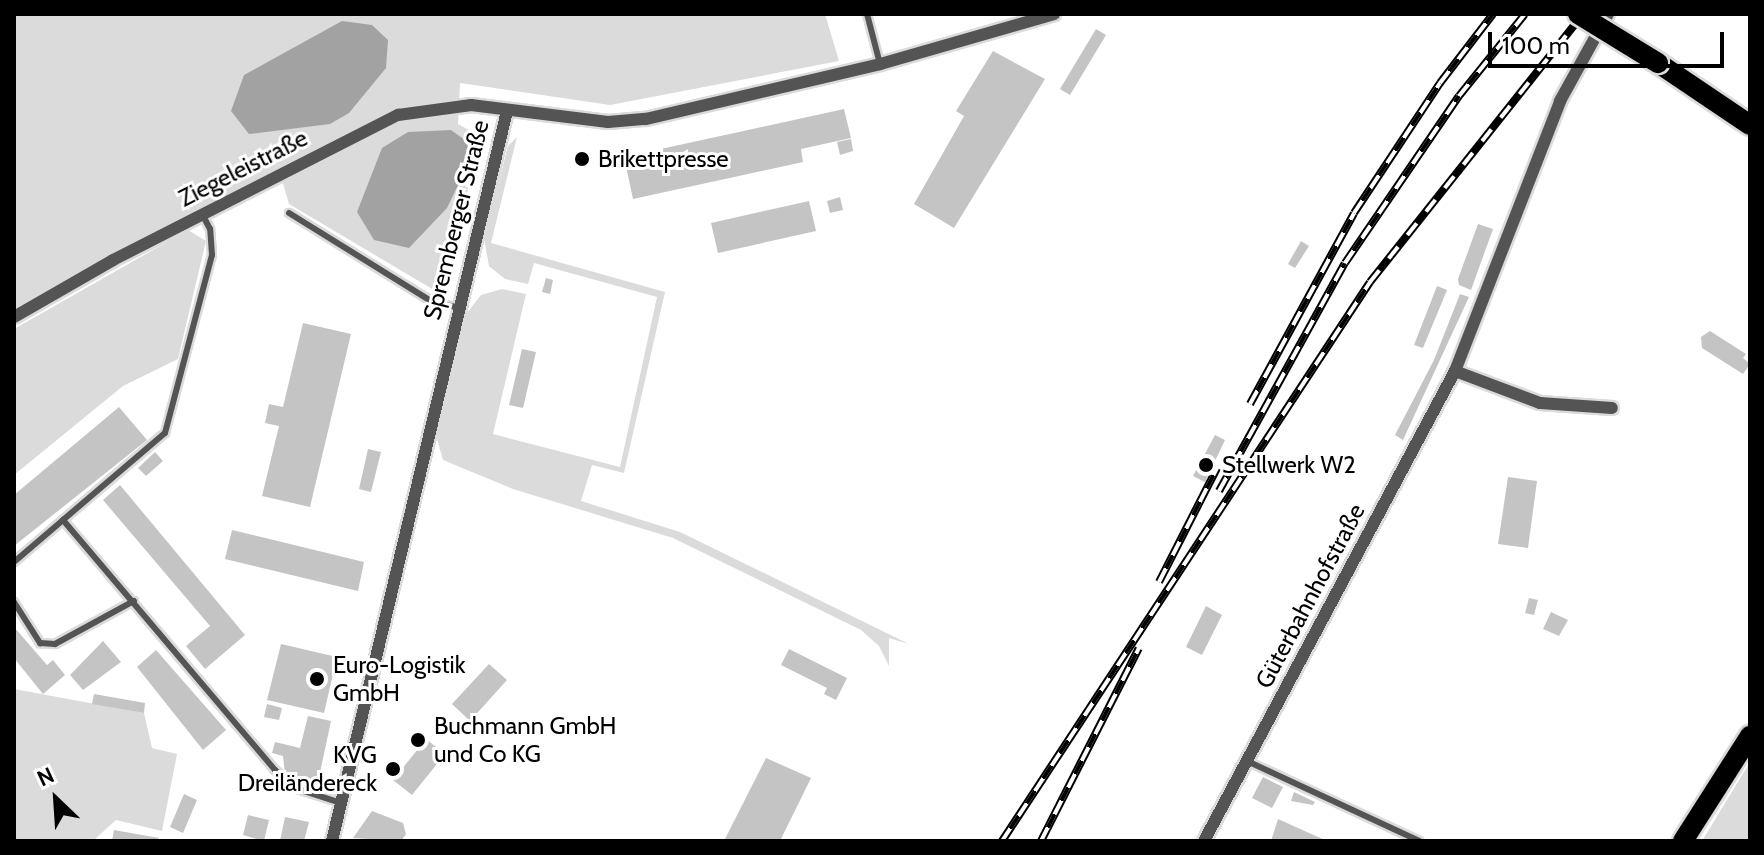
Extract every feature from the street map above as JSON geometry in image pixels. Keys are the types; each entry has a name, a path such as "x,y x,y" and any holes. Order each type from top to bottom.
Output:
{"highway":[{"path":"1578,14 1750,125"},
{"path":"1683,841 1750,736"}],"street":[{"name":"Spremberger Straße","path":"332,841 457,307 507,111 608,122 646,119 880,64 1054,14"},
{"name":"Güterbahnhofstraße","path":"1204,841 1455,371 1560,101 1608,14"},
{"name":"Ziegeleistraße","path":"14,317 202,214 398,115 471,105 507,111"},
{"path":"1455,371 1540,403 1612,408"}],"lane":[{"path":"867,14 880,64"},
{"path":"289,213 434,303 457,307"},
{"path":"14,562 165,433 212,255 210,229 202,214"},
{"path":"63,520 275,770 298,789 341,803"},
{"path":"14,602 40,643 55,644 134,601"},
{"path":"1247,761 1419,841"}],"shaded area":[{"path":"14,14 825,14 839,61 610,105 460,83 458,124 478,135 479,150 445,271 444,296 289,204 282,180 14,312"},
{"path":"342,21 372,25 388,40 386,68 349,113 330,124 249,134 231,111 244,75"},
{"path":"451,130 465,140 472,156 447,208 409,248 374,240 357,212 382,148 408,132"},
{"path":"517,137 491,243 665,292 624,473 592,465 581,501 680,532 909,644 889,638 889,666 879,646 861,630 673,538 513,489 443,460 436,435 463,318 481,295 502,289 526,294 493,434 620,467 657,297 534,263 528,284 505,279 489,266 484,238 508,146"},
{"path":"188,230 206,241 178,359 123,386 14,475 14,329"},
{"path":"14,689 144,713 152,748 177,754 162,831 116,820 93,841 14,841"},
{"path":"1750,762 1750,841 1702,841"}],"building":[{"path":"1096,29 1106,35 1070,95 1060,89"},
{"path":"993,51 1045,79 954,228 914,204 964,116 956,111"},
{"path":"844,109 851,138 801,149 803,162 633,199 624,157"},
{"path":"851,139 853,151 840,155 837,142"},
{"path":"840,197 843,210 830,213 827,201"},
{"path":"809,201 816,231 718,253 711,223"},
{"path":"1478,224 1493,229 1471,290 1459,285 1458,279"},
{"path":"1301,241 1309,246 1295,268 1288,264"},
{"path":"546,278 553,280 550,294 542,292"},
{"path":"1437,286 1447,290 1423,348 1414,345"},
{"path":"1460,294 1469,297 1403,440 1395,435 1434,360"},
{"path":"303,323 351,334 310,507 262,496 279,426 265,423 269,404 283,407"},
{"path":"1710,331 1746,354 1743,358 1750,364 1743,374 1702,348 1701,337"},
{"path":"522,349 536,352 523,408 509,405"},
{"path":"119,407 147,440 14,546 14,495"},
{"name":"Stellwerk W2","path":"1215,435 1225,440 1205,482 1193,476"},
{"path":"368,449 381,452 371,492 359,489"},
{"path":"155,452 163,461 146,476 138,468"},
{"path":"1508,477 1537,481 1528,548 1498,544"},
{"path":"120,485 245,635 205,669 186,646 210,626 103,500"},
{"path":"232,530 364,562 358,591 225,559"},
{"path":"1529,598 1538,600 1534,615 1525,613"},
{"path":"1206,606 1222,615 1202,655 1186,647"},
{"path":"1551,612 1568,620 1559,636 1543,629"},
{"path":"14,627 47,665 53,660 65,675 43,694 14,658"},
{"path":"103,641 121,662 83,690 70,675"},
{"path":"281,644 337,657 324,713 267,700"},
{"path":"789,649 847,678 836,700 824,694 827,688 781,665"},
{"path":"156,650 226,730 203,750 137,667"},
{"path":"489,664 507,680 470,721 452,704"},
{"path":"94,694 145,703 144,713 92,704"},
{"path":"267,704 282,708 279,720 264,717"},
{"path":"308,716 331,721 318,782 285,774 283,756 272,753 275,742 300,748"},
{"path":"426,739 445,754 412,795 393,780"},
{"path":"766,758 811,778 780,841 724,841"},
{"path":"1263,777 1283,787 1272,808 1252,798"},
{"path":"1294,792 1315,802 1313,805 1291,801"},
{"path":"184,794 197,800 183,833 170,827"},
{"path":"372,811 403,823 406,834 401,841 353,838"},
{"path":"248,815 269,820 264,841 243,835"},
{"path":"285,817 309,822 304,841 280,841"},
{"path":"1278,819 1327,841 1271,841"},
{"path":"114,830 159,838 158,841 112,841"}],"railway":[{"path":"1250,404 1354,213 1440,83 1493,14"},
{"path":"1219,491 1345,263 1459,96 1525,14"},
{"path":"1002,841 1370,282 1583,14"},
{"path":"1159,582 1217,468"},
{"path":"1041,841 1139,648"}],"place":[{"name":"Brikettpresse","path":"582,159"},
{"name":"Stellwerk W2","path":"1206,465"},
{"name":"Euro-Logistik GmbH","path":"317,679"},
{"name":"Buchmann GmbH und Co KG","path":"418,740"},
{"name":"KVG Dreiländereck","path":"393,769"}]}
